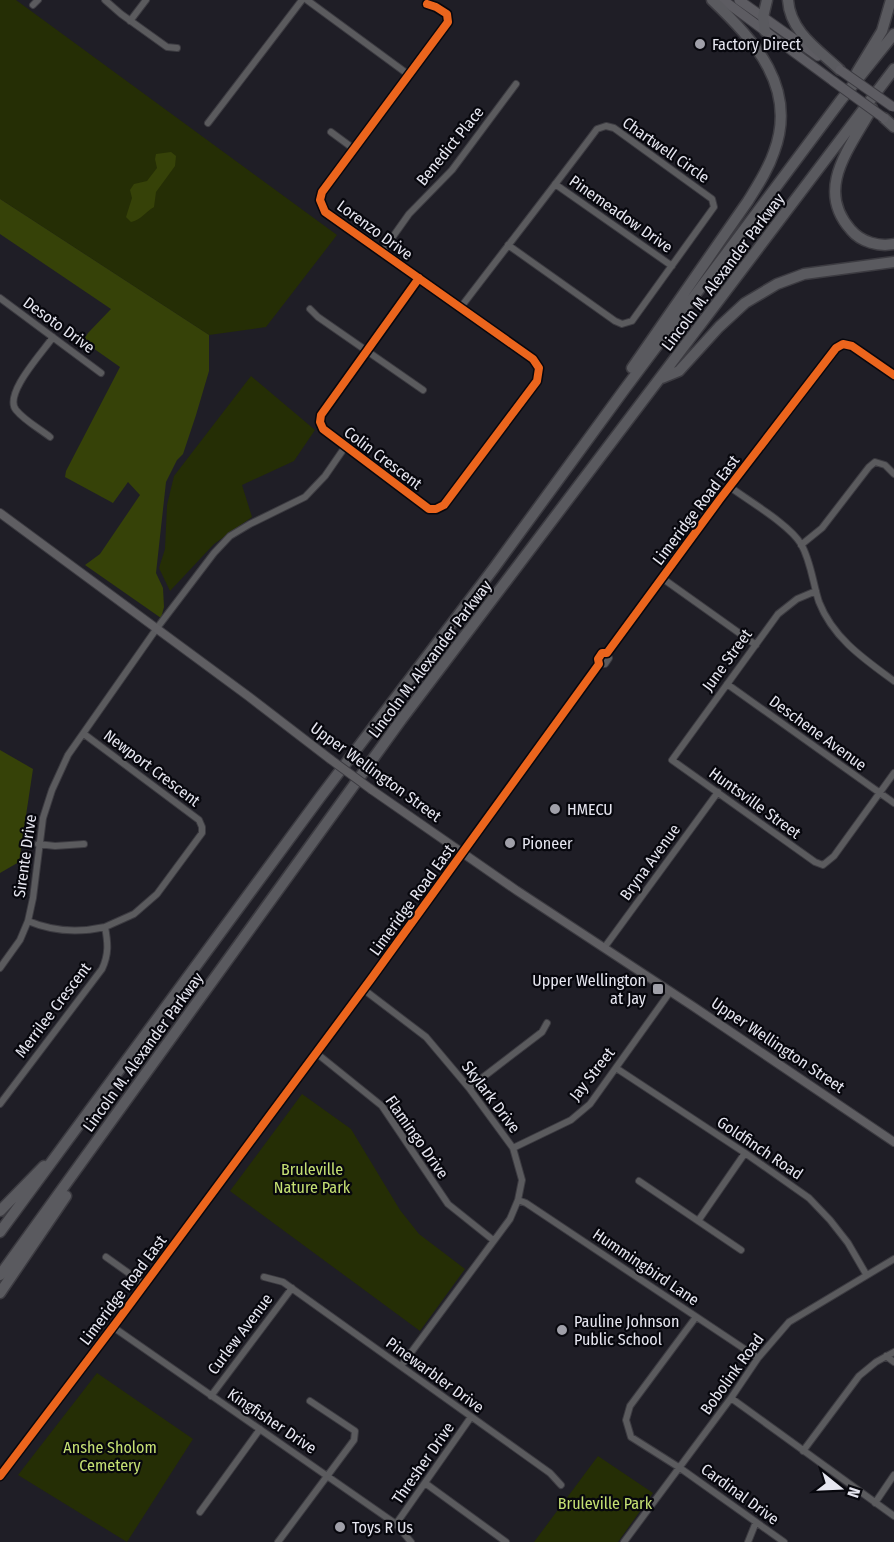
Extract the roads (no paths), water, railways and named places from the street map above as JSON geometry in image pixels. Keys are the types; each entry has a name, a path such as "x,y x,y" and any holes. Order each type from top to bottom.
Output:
{"highway":[{"path":"624,390 633,366 748,201 775,151 780,127 780,104 775,80 756,47 712,0"},
{"path":"765,31 763,17 768,0"},
{"path":"788,0 793,21 802,35 840,70"},
{"path":"841,100 882,31 891,0"},
{"name":"Lincoln M. Alexander Parkway","path":"0,1232 57,1158 321,796 494,568 841,100 894,34"},
{"path":"893,71 844,156 834,192 840,215 854,234 870,243 894,244"},
{"name":"Lincoln M. Alexander Parkway","path":"0,1275 401,720 893,71"},
{"path":"884,118 894,126"},
{"path":"662,378 679,371 719,327 745,303 777,284 804,274 894,262"},
{"path":"0,1293 98,1149 107,1129"},
{"path":"0,1210 39,1170 57,1158"}],"main road":[{"path":"723,0 884,118"},
{"path":"739,0 894,107"},
{"name":"Upper Wellington Street","path":"0,513 372,790 894,1142"}],"street":[{"path":"105,0 166,47 177,48"},
{"path":"130,21 146,0"},
{"path":"208,123 302,0"},
{"path":"308,0 409,75"},
{"name":"Lorenzo Drive","path":"427,4 447,14 448,22 322,192 321,205 326,212 533,359 540,371"},
{"name":"Benedict Place","path":"382,252 409,214 452,170 516,84"},
{"name":"Chartwell Circle","path":"461,308 508,245 597,129 606,126 614,128 712,199 714,207 632,321 621,324 508,245"},
{"path":"331,132 354,149"},
{"name":"Pinemeadow Drive","path":"555,184 672,266"},
{"name":"Colin Crescent","path":"419,278 321,415 322,429 345,447 429,509 436,509 444,505 537,381 540,371"},
{"name":"Desoto Drive","path":"0,298 102,373"},
{"path":"310,309 318,317 423,390"},
{"path":"51,437 16,410 13,400 17,386 53,337"},
{"name":"Limeridge Road East","path":"0,1476 363,989 599,664 605,664 609,658 607,653 662,578 836,348 843,344 852,346 894,375"},
{"name":"Sirente Drive","path":"0,968 20,940 28,921 43,818 52,790 68,755 157,628 214,553 230,536 305,497 326,476 345,447"},
{"path":"801,545 822,528 875,462 885,465 894,474"},
{"path":"730,487 791,532 801,545 828,620 856,653 894,681"},
{"path":"662,578 756,645"},
{"name":"June Street","path":"672,760 782,610 797,599 816,591"},
{"name":"Deschene Avenue","path":"727,684 894,803"},
{"name":"Newport Crescent","path":"28,921 46,928 83,931 106,927 135,914 157,894 202,833 199,820 84,734"},
{"name":"Huntsville Street","path":"672,760 823,866 834,856 880,793"},
{"path":"880,793 894,773"},
{"name":"Bryna Avenue","path":"604,948 718,792"},
{"path":"38,844 55,846 84,844"},
{"name":"Merrilee Crescent","path":"0,1104 102,969 108,952 106,927"},
{"name":"Skylark Drive","path":"363,989 426,1037 469,1088 513,1148 522,1180 518,1200 510,1219 401,1366"},
{"name":"Jay Street","path":"513,1148 570,1120 584,1110 670,992"},
{"path":"469,1088 542,1032 547,1023"},
{"name":"Flamingo Drive","path":"315,1052 382,1106 448,1204 494,1240"},
{"name":"Goldfinch Road","path":"616,1068 809,1198 830,1220 866,1274"},
{"path":"698,1221 745,1153"},
{"path":"639,1181 741,1250"},
{"name":"Hummingbird Lane","path":"518,1200 526,1203 758,1358"},
{"path":"106,1257 144,1284"},
{"name":"Bobolink Road","path":"624,1542 758,1358 789,1322 894,1259"},
{"name":"Pinewarbler Drive","path":"264,1277 274,1278 292,1288 550,1473 561,1485"},
{"name":"Curlew Avenue","path":"211,1396 292,1288"},
{"name":"Cardinal Drive","path":"696,1317 630,1406 626,1420 630,1437 680,1468 784,1542"},
{"name":"Kingfisher Drive","path":"113,1327 396,1524 411,1542"},
{"path":"803,1451 859,1376 894,1352"},
{"path":"886,1356 894,1362"},
{"path":"731,1398 894,1516"},
{"path":"278,1542 354,1440 355,1431 310,1401"},
{"name":"Thresher Drive","path":"396,1524 471,1417"},
{"path":"200,1512 260,1429"},
{"path":"875,1503 894,1475"},
{"path":"425,1483 506,1542"},
{"path":"748,1542 756,1522"}],"place":[{"name":"Factory Direct","path":"700,44"},
{"name":"HMECU","path":"555,809"},
{"name":"Pioneer","path":"510,843"},
{"name":"Upper Wellington at Jay","path":"658,989"},
{"name":"Pauline Johnson Public School","path":"562,1330"},
{"name":"Toys R Us","path":"340,1527"}],"park label":[{"name":"Bruleville Nature Park","path":"312,1178"},
{"name":"Anshe Sholom Cemetery","path":"110,1456"},
{"name":"Bruleville Park","path":"605,1503"}]}
